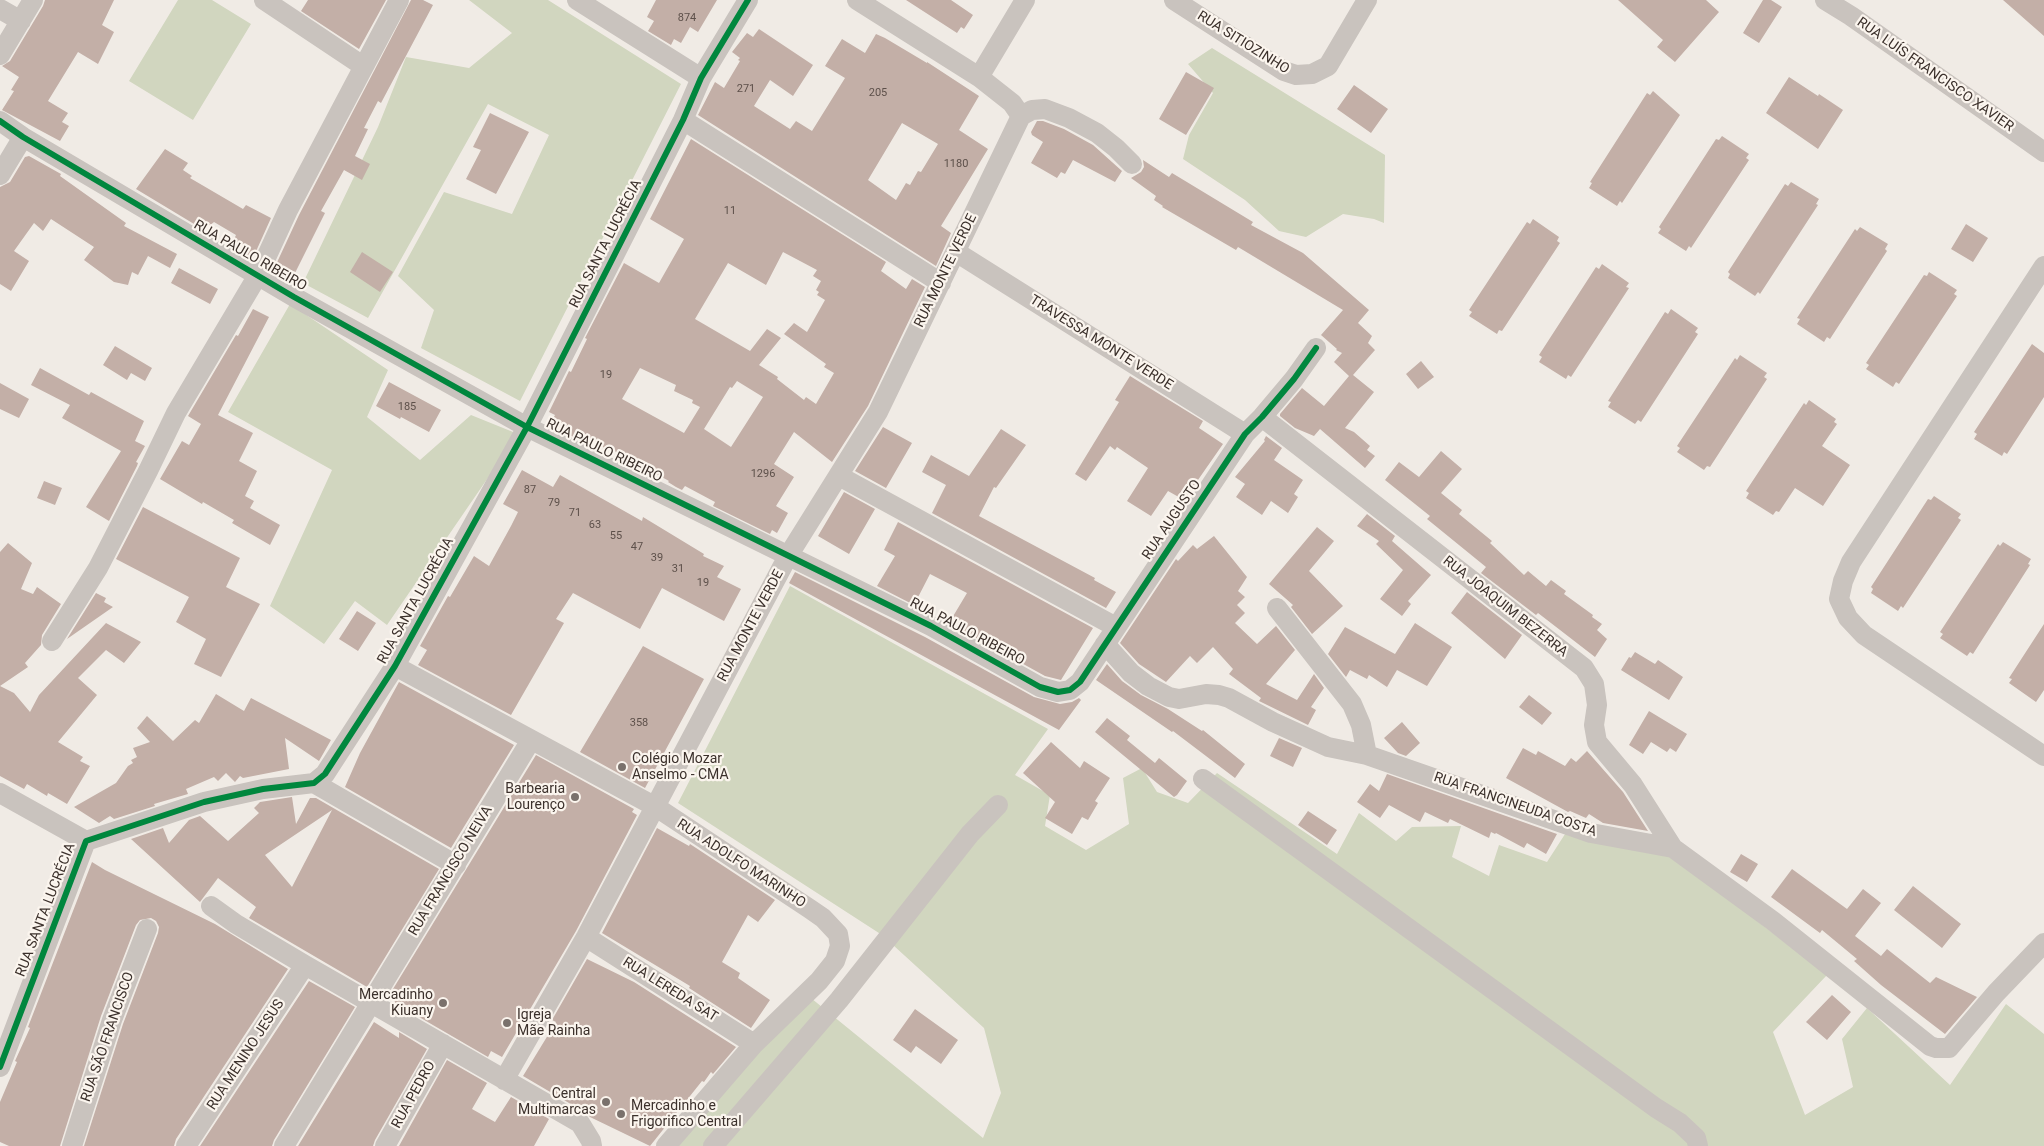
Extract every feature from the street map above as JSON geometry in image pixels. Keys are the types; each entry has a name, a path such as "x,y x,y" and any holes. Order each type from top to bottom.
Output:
{"street":[{"path":"0,55 32,0"},
{"path":"264,0 364,66"},
{"path":"52,641 98,568 176,413 258,275 288,210 399,0"},
{"path":"577,0 701,78"},
{"name":"RUA SANTA LUCRÉCIA","path":"0,1067 86,841 204,802 263,789 314,783 325,774 395,666 527,427 683,120 701,78 748,0"},
{"path":"857,0 979,77 1012,103 1021,116 1032,110 1046,109 1069,118 1097,133 1132,164"},
{"path":"979,77 1025,0"},
{"name":"RUA SITIOZINHO","path":"1174,0 1284,70 1296,75 1312,74 1328,66 1367,0"},
{"name":"RUA LUÍS FRANCISCO XAVIER","path":"1824,0 1851,16 2044,152"},
{"path":"0,9 21,21"},
{"name":"RUA MONTE VERDE","path":"504,1080 586,937 788,556 878,412 1021,116"},
{"path":"683,120 941,283"},
{"name":"RUA PAULO RIBEIRO","path":"0,121 23,137 258,275 527,427 931,626 1040,687 1058,692 1070,690 1080,682"},
{"path":"0,175 23,137"},
{"name":"TRAVESSA MONTE VERDE","path":"956,252 1245,434"},
{"path":"2044,266 1851,562 1839,599 1848,618 1864,635 2044,756"},
{"name":"RUA AUGUSTO","path":"1080,682 1245,434 1294,379 1316,348"},
{"name":"RUA JOAQUIM BEZERRA","path":"1262,417 1584,668 1594,684 1597,705 1594,725 1597,742 1633,785 1673,848"},
{"path":"839,476 1116,627"},
{"path":"1277,608 1352,704 1361,725 1367,755"},
{"name":"RUA FRANCINEUDA COSTA","path":"1105,644 1131,673 1148,686 1169,697 1179,699 1206,694 1219,694 1273,722 1328,747 1367,755 1591,833 1673,848 1773,921 1936,1048 1949,1048 1996,993 2044,943"},
{"name":"RUA ADOLFO MARINHO","path":"395,666 656,807 810,909 834,928 838,934 839,953 819,981 754,1044 666,1146"},
{"name":"RUA FRANCISCO NEIVA","path":"284,1146 532,740"},
{"path":"1203,779 1656,1108 1686,1127 1696,1138 1698,1146"},
{"path":"314,783 456,865"},
{"path":"0,793 86,841"},
{"path":"713,1146 839,1000 970,834 998,805"},
{"path":"211,906 236,924 305,965 580,1123 589,1144"},
{"name":"RUA SÃO FRANCISCO","path":"72,1146 112,1020 147,929"},
{"name":"RUA LEREDA SAT","path":"586,937 754,1044"},
{"name":"RUA MENINO JESUS","path":"186,1146 305,965"},
{"path":"819,981 839,1000"},
{"name":"RUA PEDRO","path":"385,1146 443,1044"}],"green space":[{"path":"178,0 212,0 251,24 193,120 129,81"},
{"path":"469,0 548,0 681,84 520,401 421,348 434,310 398,276 444,192 512,214 549,135 488,104 368,318 303,283 378,127 406,57 469,68 512,33"},
{"path":"1212,48 1385,155 1384,223 1374,219 1343,214 1306,237 1279,231 1245,200 1183,159 1189,135 1213,93 1188,64"},
{"path":"290,304 388,370 367,417 420,460 471,415 518,434 387,625 355,601 324,644 270,606 332,470 228,412"},
{"path":"790,586 1048,729 1015,775 1050,795 1045,826 1086,850 1129,824 1123,778 1142,768 1157,792 1188,803 1217,773 1337,854 1359,813 1396,841 1412,827 1461,826 1452,857 1489,876 1499,845 1547,862 1567,831 1672,855 1827,975 1773,1032 1805,1115 1853,1087 1842,1039 1867,1008 1950,1085 2006,1004 2044,1034 2044,1146 675,1146 806,994 983,1138 1001,1093 984,1028 882,935 678,803"}],"building":[{"path":"45,0 114,0 102,25 114,32 98,64 78,52 48,101 68,113 62,122 69,126 60,141 2,110 14,91 11,90 19,77 2,66 10,61"},
{"path":"308,0 386,0 359,49 301,11"},
{"path":"411,0 423,0 433,5 381,103 378,101 364,128 368,129 355,156 370,164 362,180 344,170 321,211 325,213 291,281 273,271 299,215"},
{"path":"656,0 717,0 698,32 690,27 681,43 674,39 671,45 648,31 654,21 647,17"},
{"path":"906,0 951,0 973,15 964,29 961,27 957,33"},
{"path":"1618,0 1706,0 1719,12 1675,62 1657,47 1663,40"},
{"path":"1763,0 1771,0 1782,7 1759,43 1743,33"},
{"path":"2003,0 2044,0 2044,36"},
{"path":"759,29 813,65 793,96 770,80 754,106 790,129 796,121 812,131 845,78 825,66 842,39 865,53 876,34 927,62 979,96 959,130 988,149 941,226 951,233 936,266 698,115 715,82 724,88 740,61 738,60 740,58 732,52 747,33 753,37","holes":["902,123 938,144 921,172 918,171 910,185 906,183 896,200 868,180"]},
{"path":"1186,72 1214,88 1186,135 1159,119"},
{"path":"1789,77 1843,110 1818,149 1766,113"},
{"path":"1354,85 1388,109 1371,133 1337,109"},
{"path":"1653,91 1680,115 1622,203 1620,201 1617,206 1589,188 1592,183 1590,182 1647,93 1650,95"},
{"path":"490,113 529,132 496,194 466,179 481,150 473,147"},
{"path":"1037,121 1043,121 1064,129 1093,145 1122,171 1115,182 1073,160 1065,174 1061,172 1057,178 1031,163 1043,142 1032,135 1031,132"},
{"path":"1722,136 1749,154 1746,158 1749,160 1691,248 1689,246 1686,251 1658,233 1661,229 1659,227 1716,139 1719,140"},
{"path":"691,139 886,262 881,271 906,289 912,279 925,287 868,406 832,462 794,432 774,464 794,477 776,506 788,513 777,533 772,530 770,534 713,506 715,502 685,486 682,490 676,487 669,481 584,436 581,441 550,425 555,415 549,412 569,371 571,372 587,339 585,338 624,263 659,283 684,239 650,219","holes":["783,252 817,270 813,276 821,281 816,290 819,292 817,295 825,300 807,332 794,323 784,334 826,364 824,367 834,373 816,404 806,397 804,400 777,379 778,377 759,365 781,338 767,329 750,351 695,319 728,263 766,285","640,368 676,385 674,391 693,400 692,403 700,407 684,433 622,399","737,381 763,397 731,447 704,429 730,387 732,388"]},
{"path":"165,149 188,163 183,170 192,176 190,178 243,209 246,205 271,218 253,258 231,246 236,235 214,222 204,230 136,189"},
{"path":"29,156 61,174 60,176 126,223 124,226 177,254 170,268 148,256 138,275 132,272 128,285 114,282 84,260 94,247 51,219 43,231 34,223 14,251 29,261 11,291 0,284 0,187 10,182 25,157"},
{"path":"1143,160 1169,177 1172,173 1253,222 1251,225 1303,253 1369,310 1358,323 1372,336 1368,343 1375,350 1353,375 1374,392 1345,428 1354,432 1370,446 1367,450 1375,456 1365,468 1320,429 1314,436 1295,428 1280,416 1302,388 1324,406 1349,376 1334,362 1342,353 1336,350 1321,335 1343,310 1238,247 1236,250 1162,207 1154,200 1156,196 1131,178 1141,172 1144,167"},
{"path":"1791,182 1819,199 1816,204 1818,205 1760,294 1758,292 1755,296 1728,278 1730,274 1728,272 1785,184 1788,186"},
{"path":"1533,219 1559,237 1557,241 1560,243 1502,331 1499,330 1497,334 1469,316 1472,312 1469,310 1527,222 1530,224"},
{"path":"1966,224 1988,238 1973,262 1951,249"},
{"path":"1860,227 1888,244 1885,249 1887,251 1830,339 1827,337 1824,342 1797,324 1800,319 1797,318 1855,229 1857,231"},
{"path":"362,252 393,272 380,292 350,272"},
{"path":"1602,264 1629,283 1626,287 1629,288 1571,377 1568,375 1566,379 1539,362 1542,357 1539,355 1596,267 1599,269"},
{"path":"179,268 218,289 210,304 171,283"},
{"path":"1929,272 1957,290 1954,294 1957,296 1899,384 1896,382 1893,387 1866,369 1869,365 1866,363 1924,275 1927,276"},
{"path":"253,309 269,317 218,415 253,433 239,461 257,471 245,496 254,501 250,508 280,525 270,545 232,523 234,520 203,502 202,504 160,479 182,441 189,445 201,424 188,416"},
{"path":"1671,309 1698,328 1695,332 1698,334 1641,422 1638,420 1635,424 1608,407 1611,402 1608,401 1665,312 1668,314"},
{"path":"2032,344 2044,353 2044,397 2007,454 2004,452 2002,456 1974,439 1977,434 1974,432"},
{"path":"115,346 152,368 145,381 131,373 127,380 103,365"},
{"path":"1740,355 1767,373 1764,377 1767,379 1710,467 1707,466 1704,470 1677,452 1680,448 1677,446 1735,358 1737,360"},
{"path":"1421,361 1434,377 1418,389 1406,374"},
{"path":"40,368 89,395 91,392 144,421 135,441 145,446 109,521 86,507 121,451 62,418 70,405 31,385"},
{"path":"1130,376 1203,421 1199,428 1223,444 1184,500 1168,491 1151,516 1127,501 1148,468 1117,447 1115,450 1110,446 1086,481 1075,474 1119,402 1115,400"},
{"path":"389,382 441,410 429,432 376,406"},
{"path":"0,383 29,399 19,418 0,409"},
{"path":"1809,400 1836,419 1834,422 1837,424 1822,446 1850,465 1823,506 1795,488 1779,512 1776,511 1773,515 1746,498 1749,493 1746,491 1804,403 1806,405"},
{"path":"883,427 912,443 886,488 855,471"},
{"path":"1001,429 1026,445 996,488 994,487 979,516 1095,578 1094,580 1116,592 1106,608 932,513 946,485 922,472 931,455 969,476"},
{"path":"1266,436 1282,448 1274,460 1303,480 1294,494 1298,497 1288,513 1271,501 1262,515 1236,497 1245,484 1235,477 1265,441"},
{"path":"1441,451 1462,469 1441,493 1462,510 1459,514 1492,541 1490,543 1524,575 1528,571 1546,586 1551,580 1566,591 1564,594 1602,624 1597,630 1607,639 1595,657 1538,613 1536,615 1481,573 1486,567 1427,519 1430,516 1385,480 1399,462 1419,477"},
{"path":"522,470 553,487 560,475 642,521 643,517 704,554 703,556 724,566 717,577 741,589 724,621 662,588 640,629 573,593 556,619 564,623 511,715 418,665 427,650 420,646 448,596 450,597 474,556 489,566 511,526 518,512 503,504"},
{"path":"44,481 62,488 55,505 37,498"},
{"path":"844,492 875,509 849,554 818,536"},
{"path":"1934,496 1961,514 1958,518 1961,520 1903,608 1901,606 1898,611 1871,593 1873,589 1871,587 1928,499 1931,500"},
{"path":"143,507 240,558 226,587 260,604 221,677 194,664 206,639 176,622 189,597 116,559"},
{"path":"1367,514 1395,536 1392,541 1431,575 1408,601 1411,604 1402,616 1380,599 1403,570 1376,544 1379,541 1357,526"},
{"path":"898,522 1093,628 1061,680 1045,676 949,623 967,593 930,574 914,605 877,586 895,556 884,550"},
{"path":"1317,527 1334,541 1309,571 1343,606 1312,634 1291,607 1293,605 1269,584"},
{"path":"1214,536 1247,577 1238,591 1245,597 1237,605 1245,613 1235,623 1257,644 1276,626 1295,650 1266,684 1297,700 1314,674 1324,688 1311,707 1316,710 1308,725 1259,701 1261,698 1229,674 1233,669 1213,647 1197,663 1190,656 1166,682 1139,664 1120,643 1176,559 1178,561 1193,545 1197,549"},
{"path":"2003,542 2031,559 2028,564 2030,565 1973,654 1970,652 1967,656 1940,638 1943,634 1940,632 1998,544 2000,546"},
{"path":"8,543 32,563 21,589 33,594 37,587 61,604 42,635 41,645 25,663 28,667 0,686 0,552"},
{"path":"795,572 925,637 1034,697 1060,704 1072,702 1079,698 1081,700 1059,730 789,583"},
{"path":"1467,592 1522,635 1505,659 1451,613"},
{"path":"96,593 106,598 104,602 113,607 67,639"},
{"path":"357,611 376,623 358,651 339,639"},
{"path":"106,623 141,642 124,663 106,650 78,678 97,695 58,742 83,757 80,761 90,766 67,804 48,793 47,796 27,784 24,789 0,776 0,686 14,693 30,712 39,695"},
{"path":"1415,623 1452,647 1427,686 1397,670 1387,687 1369,675 1367,679 1350,670 1346,677 1328,654 1345,627 1395,654"},
{"path":"2044,624 2044,690 2036,702 2009,683 2012,679 2009,678"},
{"path":"643,646 704,679 645,788 580,752"},
{"path":"1635,652 1655,664 1658,660 1683,677 1669,700 1621,670 1629,657 1631,658"},
{"path":"1107,664 1122,681 1141,695 1203,730 1245,764 1235,778 1173,731 1096,680"},
{"path":"399,682 514,745 451,848 345,787 360,753"},
{"path":"216,694 244,711 251,698 331,740 319,761 285,738 289,769 243,778 240,776 235,782 226,773 218,781 214,777 186,789 188,794 114,819 110,816 99,823 74,807 116,783 128,766 133,763 131,760 137,757 133,748 150,742 137,728 147,716 173,741 195,720 199,723"},
{"path":"1529,695 1552,713 1542,725 1519,707"},
{"path":"1649,711 1687,734 1676,752 1670,748 1667,752 1651,742 1643,754 1629,745"},
{"path":"1107,718 1130,736 1127,740 1155,763 1159,758 1187,781 1177,795 1174,797 1095,732"},
{"path":"1402,722 1420,743 1406,756 1398,753 1384,738"},
{"path":"1279,738 1302,748 1293,767 1270,756"},
{"path":"1051,742 1080,768 1084,761 1110,778 1095,801 1098,803 1088,820 1082,817 1072,834 1045,818 1055,802 1023,773"},
{"path":"1523,748 1536,755 1538,751 1565,766 1571,758 1576,762 1587,751 1623,792 1648,831 1603,823 1589,814 1586,818 1570,811 1568,812 1506,778"},
{"path":"536,755 634,809 632,812 637,815 576,931 502,1057 491,1051 488,1057 395,1003 393,989"},
{"path":"1387,774 1557,834 1546,854 1527,843 1524,848 1491,832 1489,838 1450,819 1448,823 1425,812 1420,822 1389,805 1380,818 1357,802 1370,784 1379,791"},
{"path":"292,797 296,824 310,798 316,798 439,869 367,987 249,918 256,907 218,878 200,902 131,839 163,828 169,843 189,820 200,816 228,841 259,813 254,808 260,802","holes":["332,810 292,887 265,855"]},
{"path":"1308,811 1337,830 1327,845 1298,825"},
{"path":"657,828 689,846 690,844 775,900 758,922 748,915 722,962 740,973 738,978 770,1000 751,1028 689,988 690,986 602,933"},
{"path":"1741,854 1758,864 1747,882 1730,872"},
{"path":"92,862 215,924 288,969 176,1139 174,1146 84,1146 123,1024 158,933 159,927 156,921 151,918 140,920 136,925 101,1016 60,1146 9,1146 0,1142 0,1102 17,1062 15,1061 30,1028 28,1027"},
{"path":"1792,869 1847,909 1863,889 1881,903 1855,936 1881,956 1887,949 1930,983 1936,977 1977,997 1945,1034 1881,985 1854,961 1857,959 1822,930 1820,933 1771,897"},
{"path":"1913,886 1961,924 1942,948 1894,910"},
{"path":"587,959 634,982 736,1047 713,1074 711,1072 704,1082 702,1081 650,1146 590,1117 523,1076 556,1022 552,1020"},
{"path":"309,981 355,1007 272,1146 200,1146"},
{"path":"1832,995 1851,1012 1827,1040 1806,1022"},
{"path":"915,1009 958,1040 941,1064 916,1046 911,1053 893,1040"},
{"path":"374,1022 399,1038 399,1032 427,1049 373,1146 298,1146"},
{"path":"447,1060 487,1083 472,1109 495,1122 511,1097 549,1119 534,1146 399,1146"}],"cycle path":[{"path":"0,1067 86,841 204,802 263,789 314,783 325,774 395,666 527,427 683,120 701,78 748,0"},
{"path":"0,121 23,137 294,297 527,427 931,626 1040,687 1058,692 1070,690 1080,682 1245,434 1294,379 1316,348"}],"place":[{"name":"Colégio Mozar Anselmo - CMA","path":"622,767"},
{"name":"Barbearia Lourenço","path":"575,797"},
{"name":"Mercadinho Kiuany","path":"443,1003"},
{"name":"Igreja Mãe Rainha","path":"507,1023"},
{"name":"Central Multimarcas","path":"606,1102"},
{"name":"Mercadinho e Frigorifico Central","path":"621,1114"}]}
